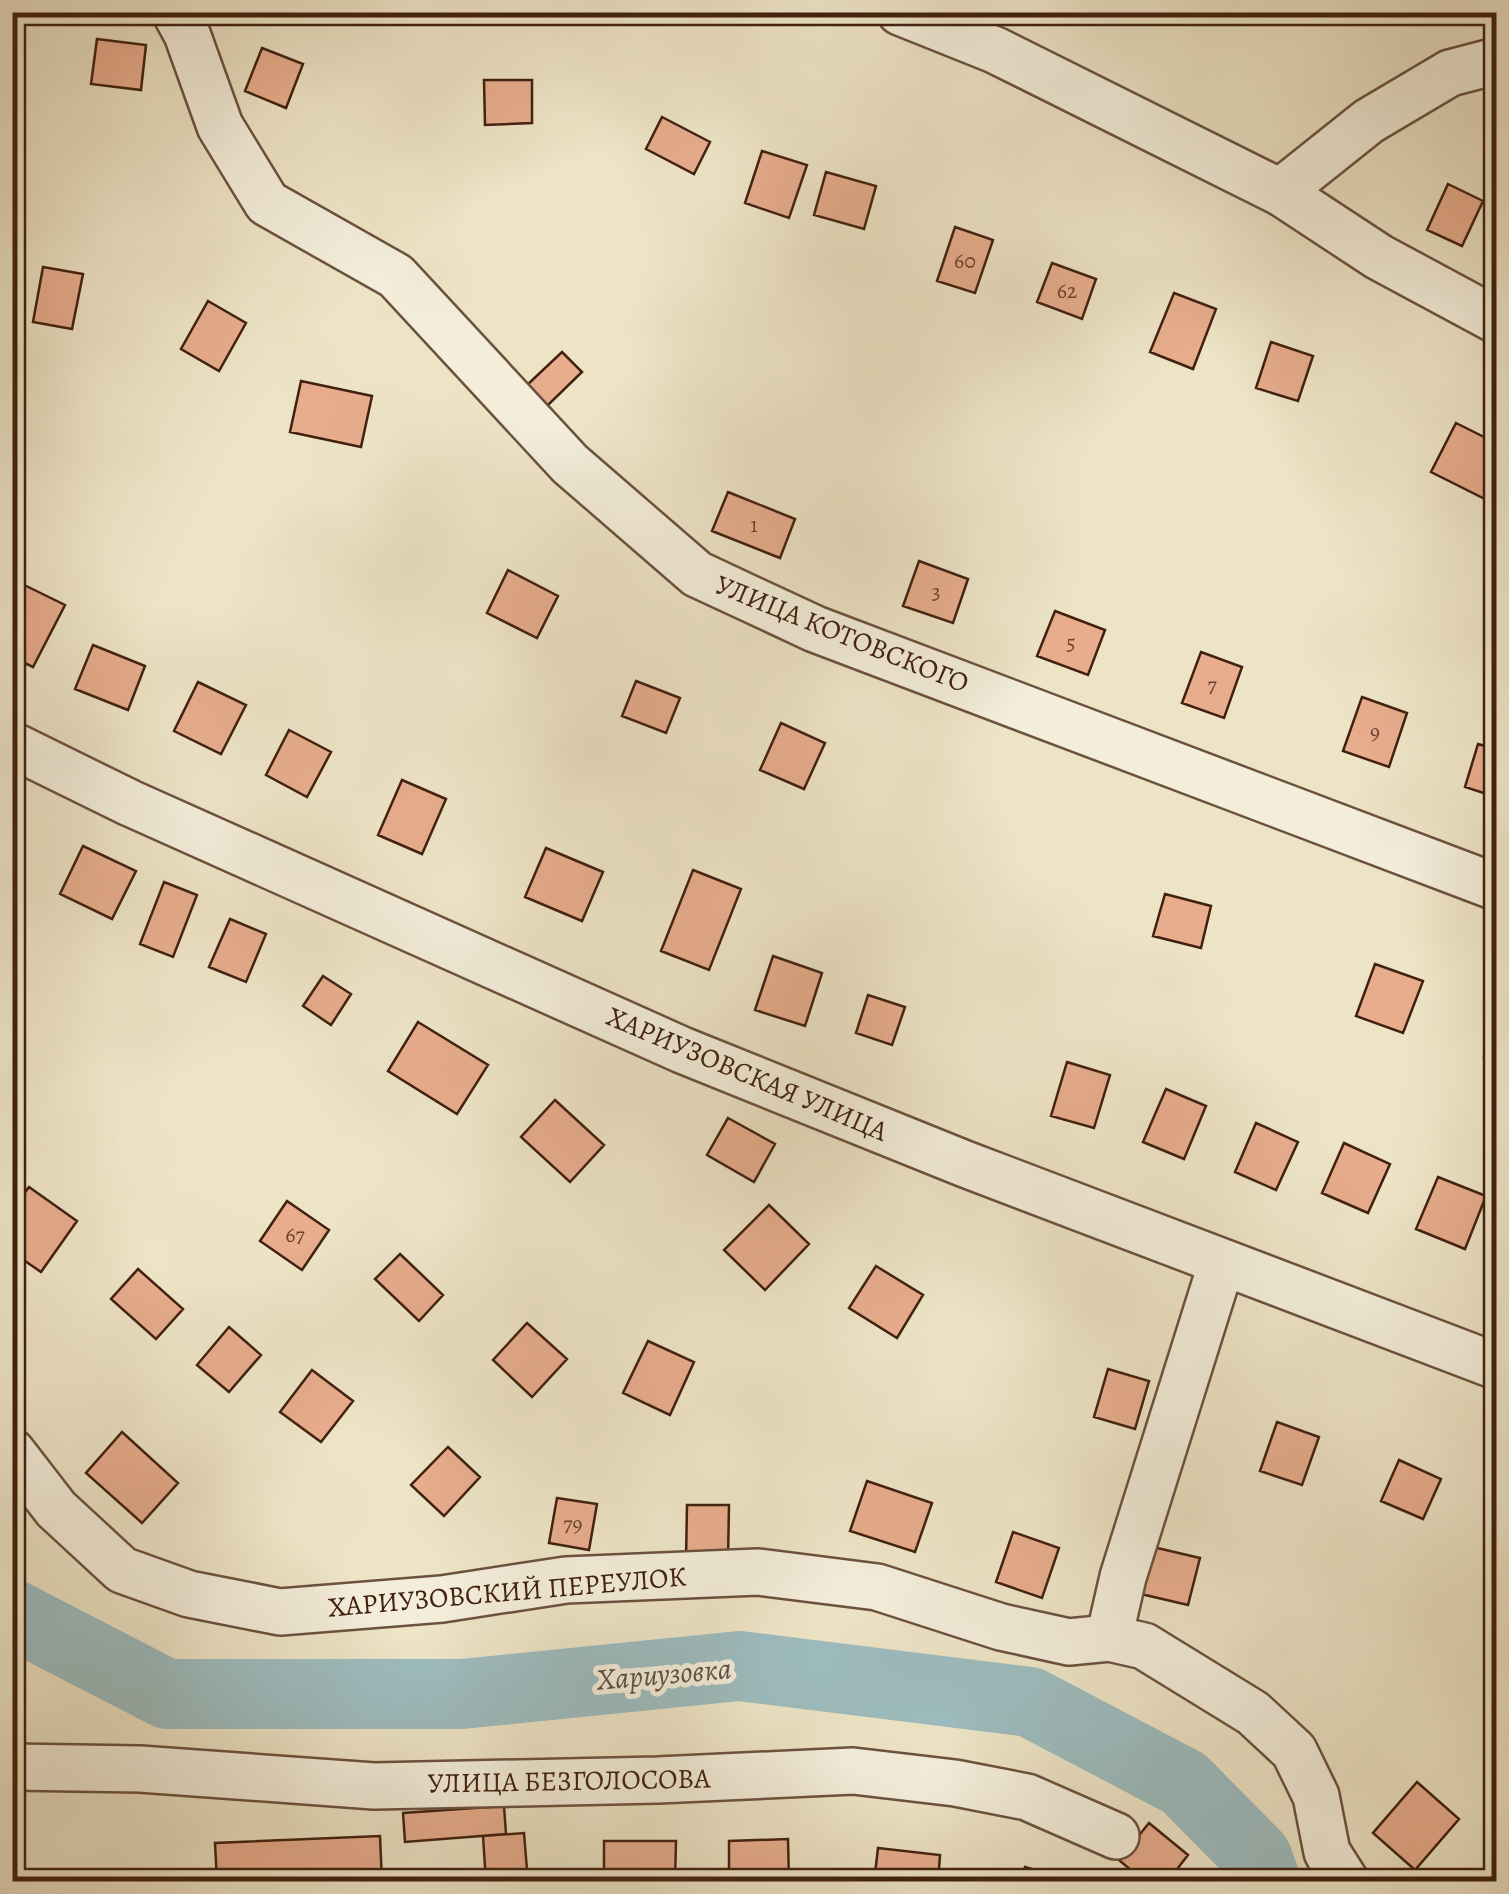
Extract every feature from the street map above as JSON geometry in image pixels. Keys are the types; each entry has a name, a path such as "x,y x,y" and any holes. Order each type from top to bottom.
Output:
{"street":[{"name":"УЛИЦА КОТОВСКОГО","path":"176,12 220,126 267,203 396,276 570,464 696,574 814,629 1496,887"},
{"path":"900,12 996,50 1280,192 1380,257 1496,320"},
{"path":"1280,192 1386,111 1450,73 1496,61"},
{"name":"ХАРИУЗОВСКАЯ УЛИЦА","path":"12,745 130,803 682,1050 965,1164 1496,1366"},
{"path":"1109,1638 1222,1262"},
{"name":"ХАРИУЗОВСКИЙ ПЕРЕУЛОК","path":"12,1452 56,1509 122,1570 188,1594 280,1612 442,1599 566,1580 758,1572 877,1587 1001,1627 1069,1642 1109,1638 1144,1646 1254,1713 1294,1752 1316,1796 1328,1852 1346,1882"},
{"name":"УЛИЦА БЕЗГОЛОСОВА","path":"12,1767 140,1769 374,1786 853,1771 1027,1796 1116,1836"}],"building":[{"path":"97,39 146,45 141,90 91,84"},
{"path":"262,48 303,64 286,108 245,91"},
{"path":"484,80 532,80 532,123 485,125"},
{"path":"662,117 710,142 694,174 646,149"},
{"path":"762,151 807,165 789,218 745,203"},
{"path":"826,172 876,186 864,229 814,215"},
{"path":"1448,184 1483,201 1462,246 1427,230"},
{"path":"955,227 993,240 975,293 937,281"},
{"path":"1052,263 1096,279 1082,319 1037,302"},
{"path":"43,267 83,274 72,329 33,322"},
{"path":"1174,293 1216,309 1193,369 1150,352"},
{"path":"208,301 246,323 219,371 181,349"},
{"path":"1271,342 1313,356 1298,401 1256,388"},
{"path":"562,352 582,372 547,406 527,385"},
{"path":"301,381 372,396 361,447 290,432"},
{"path":"1456,423 1496,443 1496,476 1485,499 1431,472"},
{"path":"728,492 795,519 780,558 712,531"},
{"path":"919,561 968,579 953,623 903,606"},
{"path":"508,570 558,596 537,638 487,613"},
{"path":"12,579 65,605 33,667 12,657"},
{"path":"1055,611 1105,630 1088,675 1037,656"},
{"path":"93,645 145,666 128,710 75,689"},
{"path":"1201,652 1242,667 1224,718 1182,703"},
{"path":"636,681 680,698 666,733 622,716"},
{"path":"198,682 246,705 221,754 174,731"},
{"path":"1362,697 1407,713 1389,767 1343,751"},
{"path":"781,723 825,743 804,789 760,770"},
{"path":"289,730 331,752 307,797 266,775"},
{"path":"1478,744 1496,749 1496,797 1465,787"},
{"path":"402,780 446,799 422,854 378,835"},
{"path":"83,846 136,871 112,919 60,894"},
{"path":"546,848 603,872 582,921 525,897"},
{"path":"693,870 741,889 709,970 661,951"},
{"path":"164,882 197,895 173,957 140,944"},
{"path":"1165,894 1211,906 1201,948 1153,936"},
{"path":"230,919 266,934 246,982 209,967"},
{"path":"773,956 822,973 805,1026 755,1010"},
{"path":"1375,964 1423,981 1403,1033 1356,1016"},
{"path":"323,976 351,994 331,1025 303,1006"},
{"path":"868,995 905,1007 892,1045 856,1033"},
{"path":"1496,1015 1496,1061 1484,1057"},
{"path":"418,1022 488,1065 457,1114 388,1071"},
{"path":"1067,1062 1110,1075 1094,1128 1051,1116"},
{"path":"1166,1089 1206,1106 1184,1159 1143,1142"},
{"path":"555,1100 604,1145 570,1182 521,1137"},
{"path":"728,1118 775,1144 754,1182 707,1155"},
{"path":"1256,1123 1298,1142 1276,1190 1235,1172"},
{"path":"1344,1143 1390,1164 1368,1213 1322,1193"},
{"path":"1438,1177 1486,1196 1465,1249 1416,1229"},
{"path":"29,1187 77,1221 41,1272 12,1252 12,1210"},
{"path":"287,1201 329,1230 302,1270 260,1241"},
{"path":"769,1205 809,1244 765,1290 724,1250"},
{"path":"400,1254 443,1295 419,1321 375,1279"},
{"path":"876,1266 923,1295 897,1338 849,1308"},
{"path":"138,1269 183,1309 156,1339 111,1299"},
{"path":"527,1323 567,1359 532,1397 493,1360"},
{"path":"229,1327 261,1355 229,1392 197,1365"},
{"path":"648,1341 694,1362 670,1415 623,1393"},
{"path":"1108,1369 1149,1381 1135,1429 1094,1417"},
{"path":"312,1370 353,1401 321,1442 280,1412"},
{"path":"1277,1422 1319,1437 1302,1485 1260,1471"},
{"path":"122,1432 178,1483 142,1523 86,1473"},
{"path":"448,1447 480,1477 444,1516 411,1485"},
{"path":"1399,1460 1441,1479 1423,1519 1381,1501"},
{"path":"867,1481 932,1503 915,1552 850,1531"},
{"path":"557,1498 597,1504 589,1550 549,1543"},
{"path":"687,1505 729,1505 728,1560 686,1560"},
{"path":"1013,1532 1059,1548 1042,1598 996,1582"},
{"path":"1153,1547 1200,1558 1188,1605 1141,1594"},
{"path":"1417,1782 1459,1819 1415,1870 1373,1833"},
{"path":"504,1806 506,1834 405,1842 403,1813"},
{"path":"1149,1823 1188,1855 1167,1882 1145,1882 1119,1860"},
{"path":"524,1833 528,1882 486,1882 483,1836"},
{"path":"380,1836 382,1882 217,1882 215,1843"},
{"path":"788,1839 789,1882 729,1882 729,1841"},
{"path":"604,1841 676,1841 675,1882 604,1882"},
{"path":"878,1848 940,1855 938,1882 874,1882"},
{"path":"1025,1867 1077,1882 1021,1882"}],"waterway":[{"name":"Хариузовка","path":"12,1614 167,1694 462,1694 739,1666 1030,1702 1184,1783 1257,1857 1266,1882"}]}
